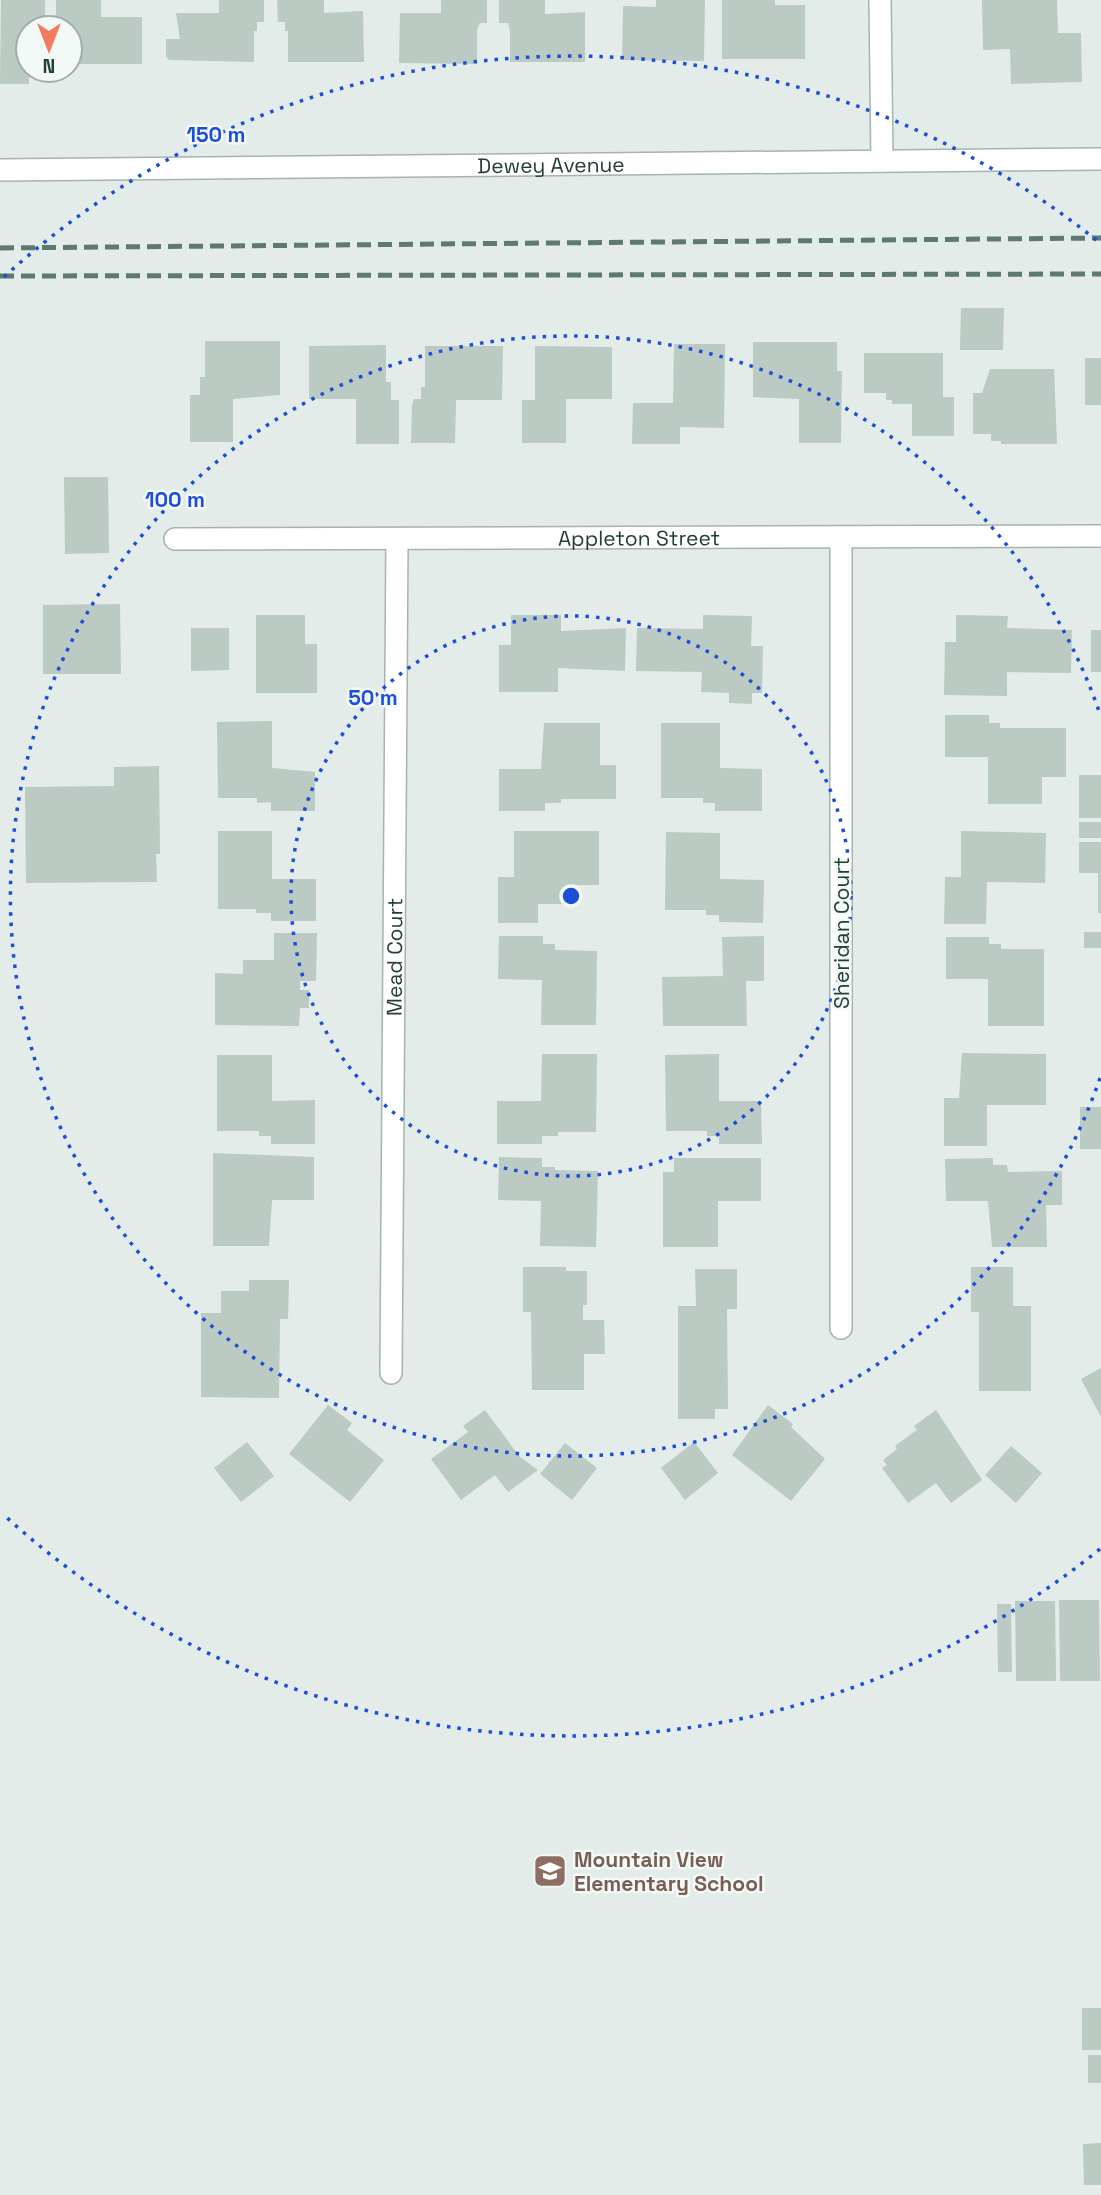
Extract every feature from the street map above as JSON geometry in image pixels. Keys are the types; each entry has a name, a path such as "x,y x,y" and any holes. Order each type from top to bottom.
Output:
{"street":[{"path":"880,0 882,161"},
{"name":"Dewey Avenue","path":"0,170 1101,159"},
{"name":"Appleton Street","path":"175,539 841,539 1101,536"},
{"name":"Mead Court","path":"391,1373 397,539"},
{"name":"Sheridan Court","path":"841,539 841,1328"}],"building":[{"path":"1,0 45,0 45,14 14,14 14,84 0,84"},
{"path":"56,0 101,0 101,17 142,17 142,64 84,64 84,14 56,14"},
{"path":"219,0 264,0 264,22 257,22 257,31 254,31 254,62 169,60 166,56 166,39 180,39 176,13 219,13"},
{"path":"277,0 324,0 324,13 363,11 364,62 288,62 288,31 285,31 285,22 278,22"},
{"path":"441,0 487,0 487,23 480,23 477,30 477,64 399,63 400,13 441,13"},
{"path":"499,0 545,0 545,14 585,12 585,62 510,62 510,31 508,23 499,23"},
{"path":"656,0 705,0 704,61 622,60 623,6 656,7"},
{"path":"722,0 775,0 775,5 805,5 805,59 722,59"},
{"path":"982,0 1057,0 1058,33 1081,33 1082,82 1011,84 1010,49 983,50"},
{"path":"961,308 1004,308 1003,350 960,350"},
{"path":"205,341 280,341 280,395 233,399 233,442 190,442 190,395 200,395 200,377 205,377"},
{"path":"753,342 837,342 837,371 842,371 841,443 799,443 799,399 753,397"},
{"path":"674,344 725,344 724,428 680,427 680,444 632,444 633,403 673,403"},
{"path":"386,345 386,382 391,382 391,400 399,400 399,444 356,444 356,399 309,399 309,346"},
{"path":"425,346 503,346 502,400 456,400 455,443 411,443 412,405 414,399 421,399 421,387 425,387"},
{"path":"535,346 612,347 612,399 566,399 566,443 522,443 522,400 535,400"},
{"path":"864,353 943,353 943,397 954,397 954,436 912,436 912,404 892,404 892,400 886,400 886,393 864,393"},
{"path":"1085,358 1101,358 1101,405 1085,405"},
{"path":"990,369 1054,369 1057,444 1001,444 1001,441 991,441 991,434 973,434 973,393 982,393"},
{"path":"64,477 108,477 109,553 65,554"},
{"path":"120,604 121,674 43,674 43,605"},
{"path":"256,615 305,615 305,644 317,644 317,693 256,693"},
{"path":"511,615 561,615 561,631 626,628 625,671 558,668 558,692 499,692 499,645 511,645"},
{"path":"703,615 752,616 751,646 763,646 762,693 752,693 752,704 729,703 729,693 701,692 702,672 636,671 637,628 703,629"},
{"path":"956,615 1008,616 1007,628 1072,630 1071,673 1007,672 1007,696 944,695 945,642 956,642"},
{"path":"191,628 229,628 229,670 191,671"},
{"path":"1091,630 1101,630 1101,672 1091,672"},
{"path":"945,715 989,715 989,723 1000,723 1000,728 1066,728 1066,777 1042,777 1042,804 988,804 988,757 945,757"},
{"path":"272,721 272,768 315,772 315,811 271,811 271,802 257,803 257,798 218,798 217,722"},
{"path":"544,723 600,723 600,765 616,765 616,799 561,799 561,803 545,803 545,811 499,811 499,769 541,769"},
{"path":"661,723 720,723 720,768 762,769 762,811 715,811 715,803 703,803 703,798 661,798"},
{"path":"159,766 160,854 156,854 157,882 26,883 25,787 114,786 114,767"},
{"path":"1079,775 1101,775 1101,818 1079,818"},
{"path":"1079,822 1101,822 1101,838 1079,838"},
{"path":"218,831 272,831 272,879 316,879 316,921 271,921 271,913 256,913 256,909 218,909"},
{"path":"514,831 599,831 599,885 569,885 569,904 538,904 538,923 498,923 498,877 514,877"},
{"path":"961,831 1046,833 1045,883 987,882 986,924 944,924 945,877 961,877"},
{"path":"666,832 720,833 720,879 764,880 763,923 719,922 719,915 706,915 706,910 665,910"},
{"path":"1079,842 1101,842 1101,913 1098,913 1098,873 1079,873"},
{"path":"1084,932 1101,932 1101,948 1084,948"},
{"path":"274,933 317,933 316,981 300,981 300,990 309,990 309,1008 300,1008 299,1026 215,1025 215,973 243,974 243,960 274,960"},
{"path":"499,936 543,936 543,944 555,944 555,950 597,951 596,1025 541,1025 542,980 498,979"},
{"path":"764,936 764,981 746,981 747,1026 663,1026 662,977 723,976 722,937"},
{"path":"946,937 989,937 989,944 1001,944 1001,949 1044,949 1044,1026 988,1026 988,979 946,979"},
{"path":"962,1053 1046,1054 1046,1105 987,1105 987,1146 944,1146 944,1098 959,1098"},
{"path":"542,1054 597,1054 596,1132 558,1132 558,1136 542,1136 542,1144 497,1144 497,1101 541,1101"},
{"path":"719,1054 719,1101 761,1101 762,1144 719,1144 719,1136 707,1136 707,1131 666,1131 665,1055"},
{"path":"217,1055 272,1055 272,1101 315,1100 315,1144 271,1144 271,1136 259,1136 259,1131 217,1131"},
{"path":"1080,1107 1101,1107 1101,1149 1080,1149"},
{"path":"213,1153 314,1157 314,1200 272,1200 269,1246 213,1246"},
{"path":"499,1157 542,1158 542,1167 555,1167 555,1170 598,1171 596,1247 540,1246 541,1201 498,1200"},
{"path":"674,1158 761,1158 761,1201 718,1201 718,1247 663,1247 663,1172 674,1172"},
{"path":"993,1158 993,1165 1007,1165 1008,1172 1062,1171 1062,1205 1046,1205 1047,1247 992,1247 988,1201 946,1201 945,1159"},
{"path":"523,1267 566,1267 566,1271 587,1271 587,1305 583,1305 583,1320 604,1320 605,1354 584,1354 584,1390 532,1390 531,1312 523,1312"},
{"path":"971,1267 1013,1267 1013,1306 1031,1306 1031,1391 979,1391 979,1312 971,1312"},
{"path":"695,1269 737,1269 737,1309 727,1309 728,1409 715,1409 715,1419 678,1419 678,1306 696,1306"},
{"path":"249,1280 289,1280 288,1319 280,1319 279,1398 201,1397 201,1313 221,1313 221,1291 249,1291"},
{"path":"1101,1368 1101,1417 1081,1379"},
{"path":"328,1405 352,1423 347,1430 384,1460 350,1502 289,1454"},
{"path":"768,1405 793,1424 791,1427 825,1459 791,1501 732,1455"},
{"path":"485,1410 520,1457 538,1470 508,1492 495,1475 461,1500 431,1459 468,1432 463,1426"},
{"path":"936,1410 982,1480 951,1503 936,1483 908,1503 882,1468 887,1465 883,1460 897,1449 895,1446 917,1430 914,1426"},
{"path":"247,1442 274,1476 241,1502 214,1468"},
{"path":"694,1442 718,1473 685,1500 661,1468"},
{"path":"565,1443 597,1468 572,1500 540,1474"},
{"path":"1011,1446 1042,1473 1016,1503 985,1475"},
{"path":"1059,1600 1099,1600 1100,1681 1060,1681"},
{"path":"1015,1601 1055,1601 1056,1681 1016,1681"},
{"path":"997,1604 1011,1604 1012,1672 998,1672"},
{"path":"1082,2008 1101,2008 1101,2050 1082,2050"},
{"path":"1088,2055 1101,2055 1101,2083 1088,2083"},
{"path":"1101,2143 1101,2185 1084,2185 1083,2144"}],"railway":[{"path":"0,248 1101,238"},
{"path":"0,276 1101,274"}],"place":[{"name":"Mountain View Elementary School","path":"550,1871"}]}
